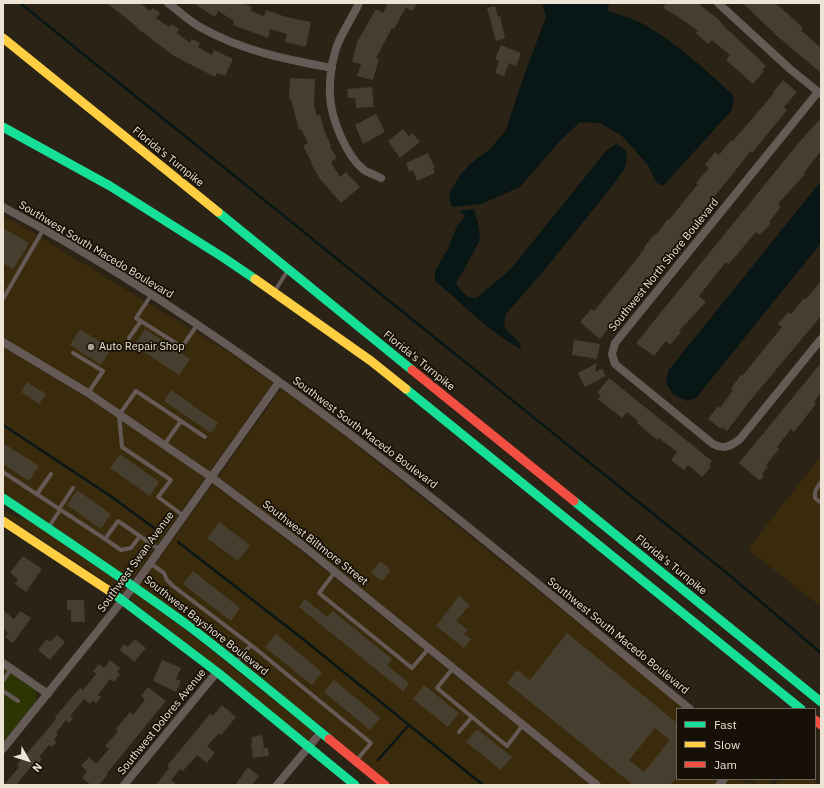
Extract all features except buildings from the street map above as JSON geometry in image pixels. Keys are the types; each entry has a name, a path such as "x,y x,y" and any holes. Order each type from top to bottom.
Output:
{"main road":[{"name":"Florida's Turnpike","path":"3,38 821,702"},
{"path":"3,127 110,186 224,258 371,361 800,708"},
{"name":"Southwest Bayshore Boulevard","path":"3,498 134,586 235,663 385,785"},
{"path":"3,506 17,513 28,514"},
{"path":"3,521 122,600 217,672 355,785"}],"street":[{"path":"168,3 199,27 234,44 278,58 332,68"},
{"path":"359,3 339,42 332,68 330,96 334,120 346,148 363,169 381,178"},
{"path":"718,3 820,94"},
{"name":"Southwest North Shore Boulevard","path":"820,94 615,344 612,354 615,364 713,444 720,448 731,446 740,439 821,339"},
{"name":"Southwest South Macedo Boulevard","path":"3,207 152,294 313,405 400,472 689,708"},
{"name":"Southwest Biltmore Street","path":"3,342 88,393 211,477 302,545 596,785"},
{"name":"Southwest Swan Avenue","path":"3,749 134,586 279,382"},
{"path":"3,663 48,694"},
{"name":"Southwest Dolores Avenue","path":"124,785 217,672"},
{"path":"277,785 321,732"}],"lane":[{"path":"3,299 44,230"},
{"path":"273,293 288,270"},
{"path":"152,294 136,318 182,347 197,325"},
{"path":"129,338 141,321"},
{"path":"73,353 103,371 88,393"},
{"path":"184,516 158,497 171,480 122,447 119,415 136,391 205,437"},
{"path":"164,445 181,421"},
{"path":"3,472 121,550 131,548 140,536"},
{"path":"37,494 52,474"},
{"path":"821,482 814,494 815,498 821,503"},
{"path":"48,528 73,488"},
{"path":"105,539 118,521 160,550"},
{"path":"150,563 164,573 167,580 173,586 251,645 371,743 356,761"},
{"path":"335,572 319,593 412,668 429,648"},
{"path":"235,663 251,645"},
{"path":"453,668 437,688 507,746 523,725"},
{"path":"3,681 11,669"},
{"path":"3,691 18,701"},
{"path":"459,732 472,717"}],"shaded area":[{"path":"542,3 609,3 608,11 630,18 656,31 702,67 734,96 732,110 663,186 656,182 648,165 622,136 600,123 580,122 558,143 520,187 481,204 452,207 449,198 450,192 460,175 470,164 490,149 506,130 521,84 546,17"},
{"path":"616,144 626,151 627,158 625,168 542,273 506,314 505,327 519,343 520,349 486,326 435,281 435,271 448,249 457,226 465,216 459,211 474,209 479,228 480,240 456,283 467,296 476,298 510,270 606,151"},
{"path":"821,181 821,243 696,398 687,401 673,394 666,383 668,371"},
{"path":"3,216 27,229 230,353 273,383 210,471 90,390 3,337"},
{"path":"3,347 86,397 205,478 132,580 3,493"},
{"path":"281,389 327,422 685,708 676,708 676,780 741,780 751,785 603,785 305,542 218,477"},
{"path":"821,456 821,607 748,549"},
{"path":"213,484 299,549 590,785 392,785 320,725 140,585"},
{"path":"3,510 17,518 27,519 127,587 122,593 3,515"},
{"path":"135,592 314,732 308,740 130,599"},
{"path":"750,780 772,780 768,785 761,785"},
{"path":"779,780 813,780 820,785 775,785"}],"green space":[{"path":"3,667 34,689 37,694 35,703 3,742"}],"waterway":[{"path":"20,3 734,579 821,653"},
{"path":"3,425 109,495 161,533"},
{"path":"178,542 303,639 483,785"},
{"path":"378,760 409,725"}],"traffic: fast":[{"path":"3,127 110,186 255,279"},
{"path":"218,212 412,370"},
{"path":"406,389 800,708"},
{"path":"3,498 121,577 190,627 243,668 329,739"},
{"path":"574,501 821,702"},
{"path":"114,594 217,672 355,785"}],"traffic: slow":[{"path":"3,38 218,212"},
{"path":"255,279 371,361 406,389"},
{"path":"3,521 114,594"}],"traffic: jam":[{"path":"412,370 574,501"},
{"path":"816,721 821,725"},
{"path":"329,739 385,785"}],"place":[{"name":"Auto Repair Shop","path":"91,347"}]}
